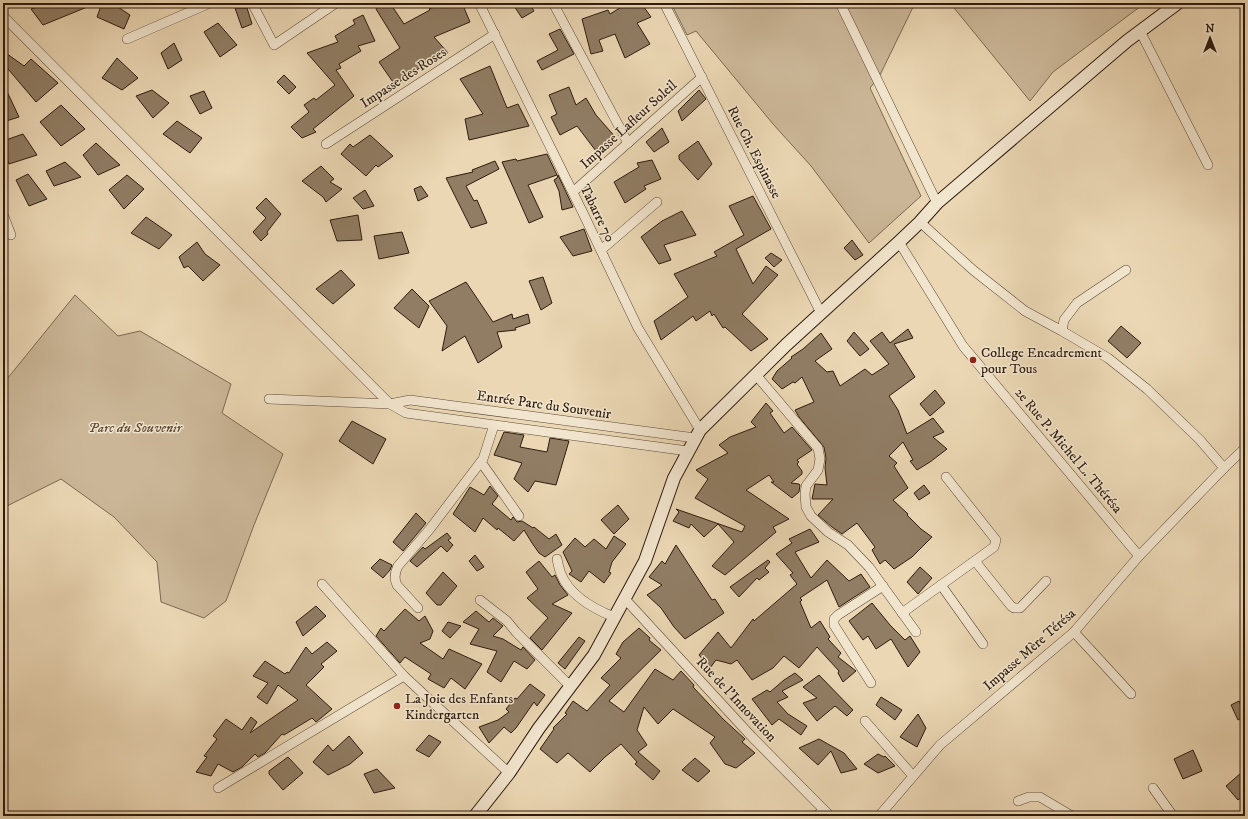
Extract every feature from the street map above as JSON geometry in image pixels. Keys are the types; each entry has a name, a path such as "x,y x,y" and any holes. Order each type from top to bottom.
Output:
{"main road":[{"path":"475,816 594,655 645,561 674,478 698,434 727,402 786,345 920,222 936,202 1140,31 1178,3"}],"street":[{"path":"126,39 210,3"},
{"path":"252,3 274,45 336,3"},
{"name":"Tabarre 70","path":"479,3 573,192 638,328 698,434"},
{"path":"553,3 628,143"},
{"name":"Rue Ch. Espinasse","path":"664,3 821,313"},
{"path":"840,3 936,202"},
{"path":"3,16 390,404"},
{"path":"1140,31 1208,166"},
{"name":"Impasse des Roses","path":"326,144 495,34"},
{"name":"Impasse Lafleur Soleil","path":"573,192 702,77"},
{"path":"601,250 657,202"},
{"path":"3,214 10,235"},
{"path":"920,222 973,270 1025,311 1108,358 1147,389 1200,440 1224,468"},
{"name":"2e Rue P. Michel L. Thérésa","path":"899,242 963,346 1139,556"},
{"path":"1062,331 1064,320 1077,303 1126,270"},
{"path":"756,375 818,448 820,460 818,470 806,486 805,494 806,507 811,516 828,532 848,545 869,567 916,632"},
{"name":"Entrée Parc du Souvenir","path":"269,399 390,404 410,400 698,434"},
{"name":"Entrée Parc du Souvenir","path":"390,404 406,413 688,452"},
{"path":"418,608 396,585 395,573 398,566 430,530 484,459 494,425"},
{"name":"Impasse Mère Térésa","path":"879,816 940,745 1074,632 1139,556 1245,448"},
{"path":"481,462 519,516"},
{"path":"902,613 994,547 996,540 946,477"},
{"path":"557,559 560,573 565,582 582,600 614,618"},
{"path":"975,561 1014,608 1020,608 1046,581"},
{"path":"322,584 404,676 508,773"},
{"path":"941,585 983,644"},
{"path":"871,683 834,625 834,620 838,615 883,586"},
{"name":"Rue de l'Innovation","path":"625,599 752,736 827,813"},
{"path":"480,600 507,621 570,686"},
{"path":"1074,632 1131,694"},
{"path":"218,788 404,676"},
{"path":"865,721 913,776"},
{"path":"1153,788 1173,816"},
{"path":"1018,801 1029,797 1040,797 1072,816"},
{"path":"816,816 827,813"}],"green space":[{"path":"671,3 915,3 880,75 870,88 921,196 869,243 811,166 773,124 696,31 687,35"},
{"path":"950,3 1145,3 1053,72 1030,101"},
{"name":"Parc du Souvenir","path":"75,295 118,336 140,331 231,384 222,413 283,454 254,525 226,601 204,618 161,602 157,562 114,517 61,479 3,508 3,384"}],"building":[{"path":"50,3 97,3 43,25 31,9"},
{"path":"102,3 112,3 130,15 124,29 97,17"},
{"path":"379,3 390,3 404,24 430,10 429,9 444,3 462,3 470,22 434,37 448,53 420,65 421,67 395,85 379,62 400,48 376,9"},
{"path":"512,3 529,3 534,11 522,18"},
{"path":"628,3 641,3 651,17 637,23 650,44 625,58 615,34 599,40 603,51 591,54 582,19 608,10 610,14"},
{"path":"235,8 247,8 252,24 242,28"},
{"path":"363,15 375,41 358,46 361,51 339,64 341,68 336,70 354,96 313,129 316,132 302,138 291,127 309,112 304,105 314,98 316,100 335,85 307,53 338,42 335,36 355,24 353,20"},
{"path":"218,23 237,45 220,57 204,32"},
{"path":"560,29 574,54 542,70 537,61 558,50 549,34"},
{"path":"174,43 182,60 168,69 161,53"},
{"path":"3,51 24,66 31,59 58,83 36,102 3,63"},
{"path":"117,58 138,78 122,90 102,78"},
{"path":"490,66 507,108 518,104 529,126 469,140 465,119 483,114 460,79"},
{"path":"284,75 296,87 289,94 277,82"},
{"path":"3,83 19,117 3,122"},
{"path":"569,87 576,105 586,98 596,115 617,139 599,155 577,126 560,135 551,117 557,114 549,95"},
{"path":"152,90 169,103 153,118 136,96"},
{"path":"699,90 706,99 682,121 678,111"},
{"path":"204,91 212,108 200,114 190,96"},
{"path":"61,105 85,129 61,146 40,122"},
{"path":"177,121 202,138 190,153 163,134"},
{"path":"662,128 669,142 654,152 646,142"},
{"path":"23,134 37,155 9,164 3,148 3,141"},
{"path":"370,135 393,156 378,167 376,165 366,176 341,154 350,144 353,147"},
{"path":"698,141 712,164 698,180 679,159 679,155"},
{"path":"96,143 120,165 98,175 83,155"},
{"path":"547,154 557,175 528,185 543,217 529,223 502,162 516,159 517,161"},
{"path":"652,160 661,179 644,186 646,189 625,203 614,182 639,167 637,163"},
{"path":"495,161 499,169 466,186 474,201 477,200 487,223 471,228 446,178 473,172 472,170"},
{"path":"65,162 81,177 54,186 46,171"},
{"path":"321,166 334,179 330,182 342,189 326,202 323,197 302,181"},
{"path":"28,174 47,199 29,206 16,180"},
{"path":"127,175 144,189 124,209 109,190"},
{"path":"558,175 573,207 562,210 559,191 554,180"},
{"path":"421,186 428,196 418,201 414,189"},
{"path":"365,190 374,206 363,209 353,198"},
{"path":"753,196 771,229 736,249 753,284 766,266 778,275 742,314 768,339 751,351 725,327 723,328 714,314 712,316 710,311 696,321 693,316 661,340 654,321 688,297 674,274 717,256 714,252 744,235 729,206"},
{"path":"266,198 281,214 267,232 268,234 261,241 253,232 266,218 256,208"},
{"path":"682,211 696,235 664,245 671,260 659,264 641,237 662,221"},
{"path":"358,215 362,240 337,241 330,220"},
{"path":"146,217 172,235 159,249 131,233"},
{"path":"584,229 592,251 573,256 560,237"},
{"path":"402,232 409,253 379,259 374,236"},
{"path":"852,240 863,255 855,260 844,248"},
{"path":"197,242 205,254 220,265 203,281 188,266 184,268 179,257"},
{"path":"771,253 782,260 774,267 765,258"},
{"path":"341,270 355,285 333,304 316,289"},
{"path":"543,277 552,303 541,310 529,281"},
{"path":"466,282 493,322 512,314 513,319 528,314 530,323 515,328 516,330 497,332 502,347 478,363 465,336 442,351 447,326 429,301"},
{"path":"412,289 429,306 419,328 394,308"},
{"path":"1121,326 1141,343 1127,358 1108,341"},
{"path":"908,329 913,338 894,344 915,377 889,396 898,410 907,434 933,418 944,432 933,437 947,449 917,470 910,461 913,460 903,442 889,456 897,463 894,466 908,488 893,500 921,529 932,537 912,557 894,569 885,560 880,564 872,550 875,547 857,523 842,534 818,515 833,499 812,499 815,484 827,485 824,447 795,410 814,402 802,377 795,383 793,382 782,389 772,379 777,371 792,358 791,357 803,349 821,333 832,349 815,361 827,372 833,371 840,386 865,369 872,375 889,364 870,341 882,332 890,343"},
{"path":"854,332 869,349 860,356 847,341"},
{"path":"935,390 945,403 930,416 920,404"},
{"path":"766,403 773,411 770,413 784,433 792,427 812,450 797,460 799,462 797,464 802,471 802,474 791,483 800,485 799,492 792,498 771,482 774,482 769,475 746,490 789,519 773,527 776,532 725,575 712,566 734,542 718,524 704,537 691,524 689,528 673,521 679,512 676,509 742,532 745,526 695,498 708,479 696,470 728,453 719,445 730,437 756,427 751,422"},
{"path":"352,421 386,439 373,464 339,441"},
{"path":"504,432 524,435 520,447 547,452 550,438 569,441 556,485 535,481 528,492 514,479 522,463 494,455"},
{"path":"924,485 930,493 919,500 914,493"},
{"path":"490,486 498,496 492,504 511,520 513,517 517,522 522,521 533,528 534,527 549,539 556,534 562,545 545,557 539,553 524,530 514,541 498,528 497,530 483,518 475,532 453,514 470,487 484,495"},
{"path":"618,505 629,519 614,534 601,520"},
{"path":"416,513 426,523 403,551 393,542"},
{"path":"810,529 819,542 795,552 811,578 827,560 849,581 861,574 870,587 839,607 827,580 800,598 802,600 800,602 811,628 820,621 830,637 828,639 841,653 838,657 856,671 843,682 838,673 839,671 817,647 799,668 784,656 773,668 752,680 737,660 731,664 716,660 710,668 699,655 718,632 731,648 753,619 754,621 797,584 790,575 793,573 776,554 792,543 789,539"},
{"path":"447,533 451,538 448,540 453,545 447,552 441,546 417,567 410,561 423,547 425,549"},
{"path":"614,536 626,544 612,562 609,572 611,573 604,583 589,571 581,582 569,574 572,571 563,552 575,538 585,547 594,539 606,549"},
{"path":"676,545 712,600 715,599 724,613 685,639 674,627 661,608 647,595 662,585 649,577 662,561 665,564"},
{"path":"475,555 484,567 477,571 469,561"},
{"path":"380,559 392,565 390,570 383,578 371,568"},
{"path":"768,560 770,562 765,568 769,572 759,580 757,578 739,597 730,587"},
{"path":"539,561 552,577 555,575 560,585 568,595 552,604 572,613 542,650 530,638 548,618 527,598 538,589 526,572"},
{"path":"920,567 932,578 918,594 907,582"},
{"path":"443,572 457,586 441,605 437,605 426,593"},
{"path":"872,603 890,625 905,640 910,636 920,652 908,667 891,639 876,649 868,636 863,640 849,621"},
{"path":"316,606 326,616 303,636 296,622"},
{"path":"405,609 419,621 425,616 433,631 430,639 420,643 443,659 449,649 482,664 465,689 451,678 444,688 428,679 431,674 405,657 400,663 376,636 381,628 384,631"},
{"path":"476,611 489,622 493,618 503,626 493,636 503,639 521,650 523,647 535,660 527,669 514,661 501,682 487,672 497,651 470,644 479,629 463,622"},
{"path":"448,622 461,626 450,638 442,631"},
{"path":"639,628 650,638 649,640 661,650 609,701 624,712 655,669 673,680 681,671 694,685 693,687 723,719 745,739 742,742 755,753 736,768 725,764 710,743 715,737 673,709 658,724 644,707 637,730 647,745 638,752 660,771 653,780 635,764 637,762 621,744 590,772 568,753 557,763 540,749 554,729 553,728 567,714 565,713 573,701 587,711 610,685 601,678 621,658 616,654 623,642"},
{"path":"579,637 585,641 565,669 558,663"},
{"path":"327,642 337,651 321,664 324,667 306,685 332,709 316,722 312,718 284,735 282,734 265,753 258,757 255,754 242,767 233,772 218,764 211,776 196,772 207,757 204,756 217,739 213,736 226,719 242,730 251,717 257,722 250,733 298,700 278,685 267,704 257,697 268,683 253,676 265,661 285,674 287,672 289,673 306,647 312,654"},
{"path":"795,673 803,680 782,691 788,697 777,702 788,714 807,726 801,735 779,719 772,725 752,699 767,690 770,692"},
{"path":"819,675 853,710 847,716 835,706 817,721 803,703 817,698 803,687"},
{"path":"530,684 545,695 537,706 534,702 511,733 504,727 489,743 479,727 498,720 509,712 506,709"},
{"path":"881,697 902,710 895,720 876,705"},
{"path":"1239,701 1245,716 1238,720 1231,705"},
{"path":"918,714 926,728 917,747 900,737"},
{"path":"429,735 441,742 429,757 416,750"},
{"path":"349,736 363,753 350,764 328,775 313,762 328,745 333,751"},
{"path":"819,739 844,753 857,769 841,773 831,751 818,765 799,748"},
{"path":"1193,750 1202,771 1183,779 1174,759"},
{"path":"878,754 884,757 885,756 895,766 878,773 864,764"},
{"path":"288,757 303,773 283,790 269,774 269,771"},
{"path":"695,758 710,771 698,782 682,770"},
{"path":"377,769 395,788 374,793 364,774"},
{"path":"1241,773 1245,778 1245,794 1238,800 1226,786"}],"place":[{"name":"College Encadrement pour Tous","path":"973,360"},
{"name":"La Joie des Enfants Kindergarten","path":"397,706"}]}
